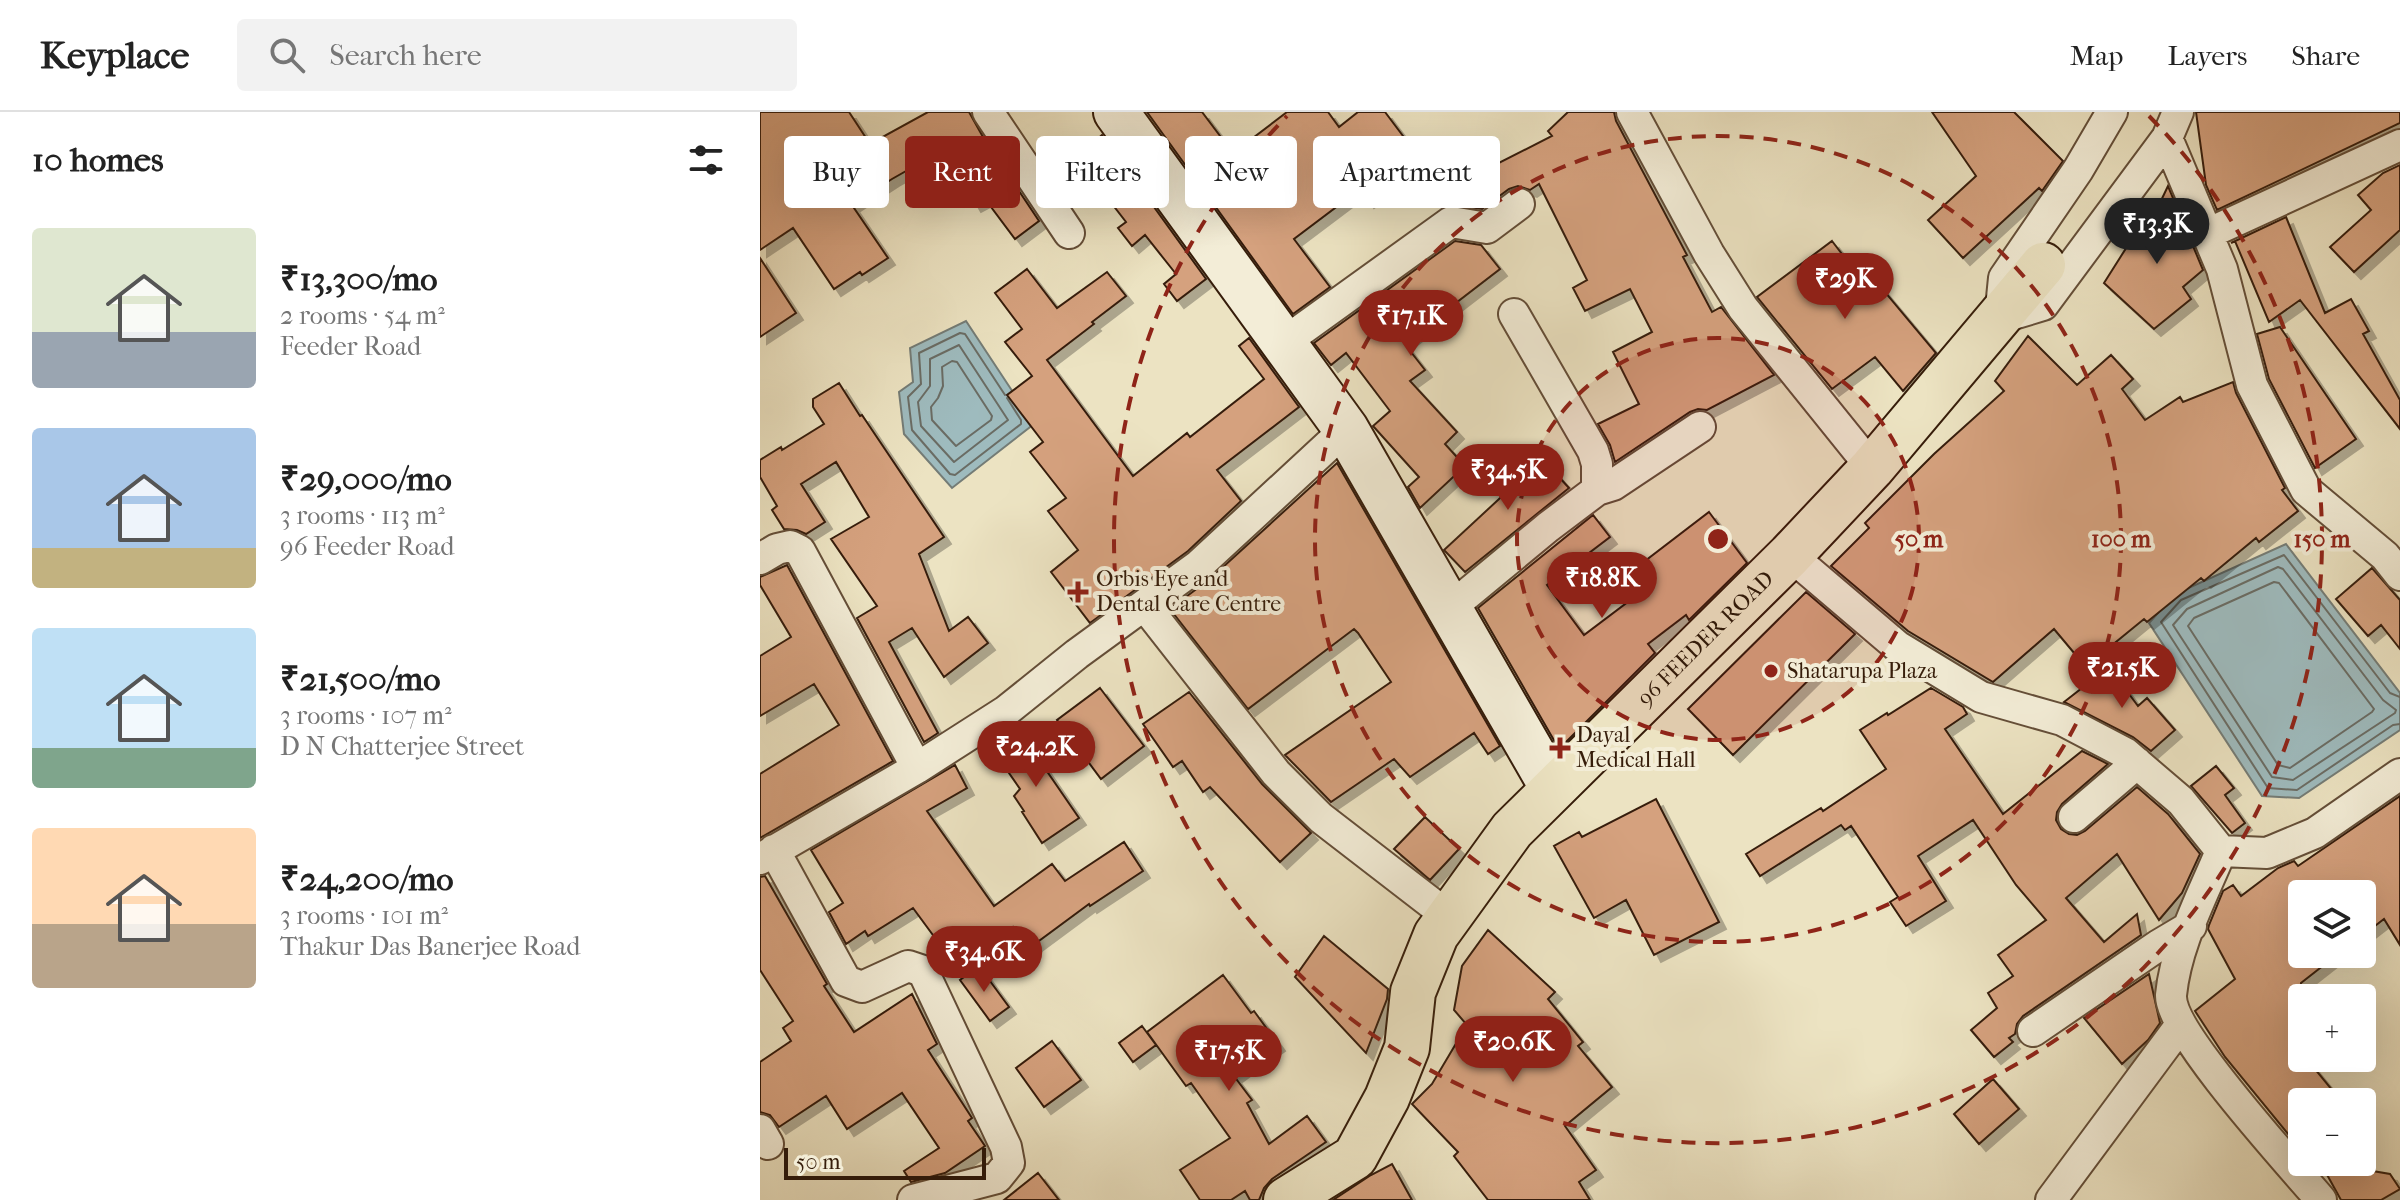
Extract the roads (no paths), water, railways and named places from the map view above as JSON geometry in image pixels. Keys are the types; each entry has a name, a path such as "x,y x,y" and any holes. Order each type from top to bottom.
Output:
{"main road":[{"name":"96 FEEDER ROAD","path":"1286,1200 1355,1157 1387,1098 1407,1048 1413,992 1436,935 1512,830 1552,787 1790,555 1872,468 2043,265"}],"street":[{"path":"988,112 1069,233"},
{"path":"1116,112 1346,429 1552,787"},
{"path":"1632,112 1709,254 1743,308 1872,468"},
{"path":"2112,112 2071,181 2004,278 2000,318 2043,305 2172,125"},
{"path":"2172,125 2207,234 2222,269 2252,385 2306,490 2395,559"},
{"path":"2207,234 2400,145"},
{"path":"1283,343 1451,222 1487,228 1519,204"},
{"path":"1514,314 1593,451 1597,464 1597,490"},
{"path":"1449,609 1597,490 1613,485 1700,427"},
{"path":"913,1200 997,1178 1009,1163 1006,1147 923,971 908,966 862,987 846,981 767,854 917,768 1006,711 1077,654 1199,565 1346,429"},
{"path":"760,559 777,549 790,546 800,551 917,768"},
{"path":"1790,555 1897,646 1981,697 2062,720 2125,753 2181,801 2221,851 2267,853 2315,833 2400,774"},
{"path":"1145,606 1276,773 1321,818 1448,916"},
{"path":"2074,817 2137,763"},
{"path":"2221,851 2180,953 2171,999 2180,1026 2232,1095 2321,1200"},
{"path":"2033,1031 2191,926"},
{"path":"2051,1200 2180,1026"}],"water":[{"path":"966,321 1034,424 952,488 904,434 899,392 913,382 910,348"},
{"path":"2286,544 2400,693 2400,730 2299,798 2262,796 2149,623 2175,594"}],"place":[{"name":"Orbis Eye and Dental Care Centre","path":"1078,592"},
{"name":"Shatarupa Plaza","path":"1771,671"},
{"name":"Dayal Medical Hall","path":"1560,748"}]}
